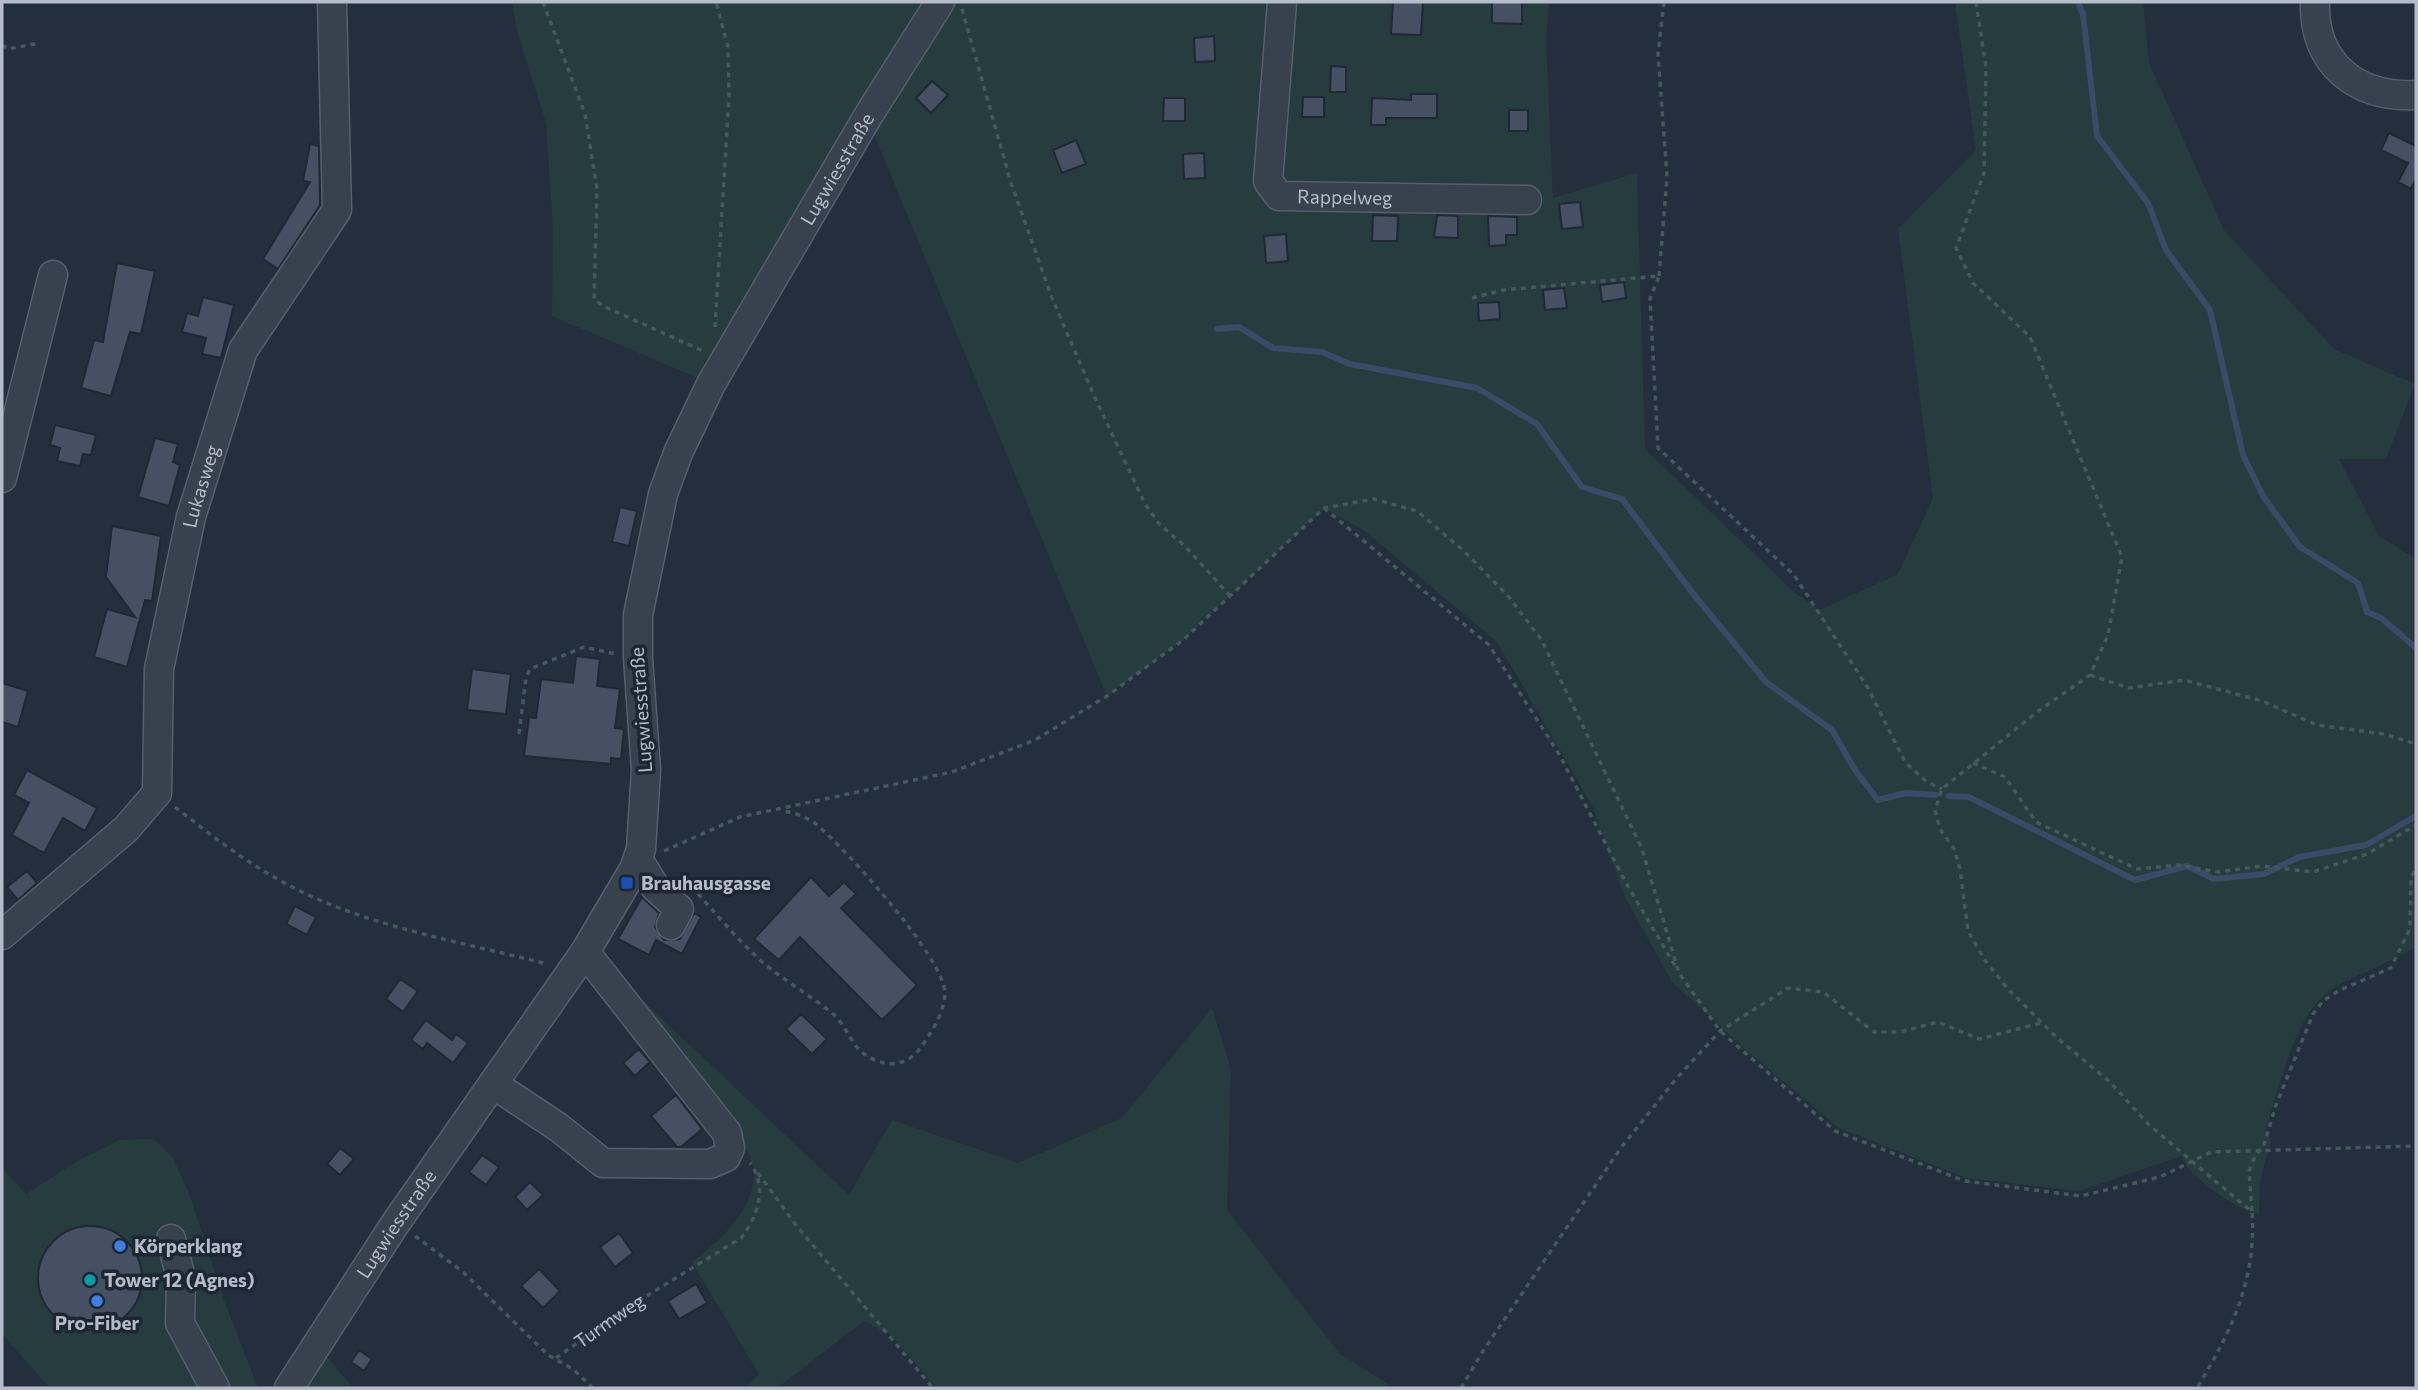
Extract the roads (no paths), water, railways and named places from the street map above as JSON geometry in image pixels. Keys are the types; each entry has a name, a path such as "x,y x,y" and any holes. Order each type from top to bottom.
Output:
{"street":[{"name":"Lukasweg","path":"2,935 126,829 157,793 159,669 199,491 243,350 337,210 332,2"},
{"name":"Lugwiesstraße","path":"289,1388 395,1224 579,961 638,859 646,770 638,658 638,615 663,494 696,413 868,116 940,2"},
{"name":"Rappelweg","path":"1282,2 1268,181 1279,196 1527,200"},
{"path":"2315,2 2319,38 2329,58 2345,75 2378,93 2416,95"},
{"path":"2,478 53,275"},
{"path":"638,859 660,893 679,909 671,925"},
{"path":"493,1084 558,1127 603,1163 710,1164 726,1157 730,1148 727,1133 579,961"},
{"path":"171,1239 181,1278 180,1323 215,1388"}],"waterway":[{"path":"2078,2 2083,14 2097,136 2148,203 2166,250 2210,310 2243,455 2263,496 2300,547 2358,583 2367,612 2381,618 2416,648"},
{"path":"1217,329 1239,327 1273,348 1322,352 1350,364 1477,388 1537,424 1582,487 1622,499 1691,591 1766,682 1832,730 1855,770 1878,800 1906,793 1936,795"},
{"path":"1949,796 1969,797 2135,880 2187,866 2214,879 2264,874 2299,857 2366,845 2416,816"}],"place":[{"name":"Brauhausgasse","path":"627,883"},
{"name":"Körperklang","path":"120,1246"},
{"name":"Tower 12 (Agnes)","path":"90,1280"},
{"name":"Pro-Fiber","path":"97,1301"}]}
